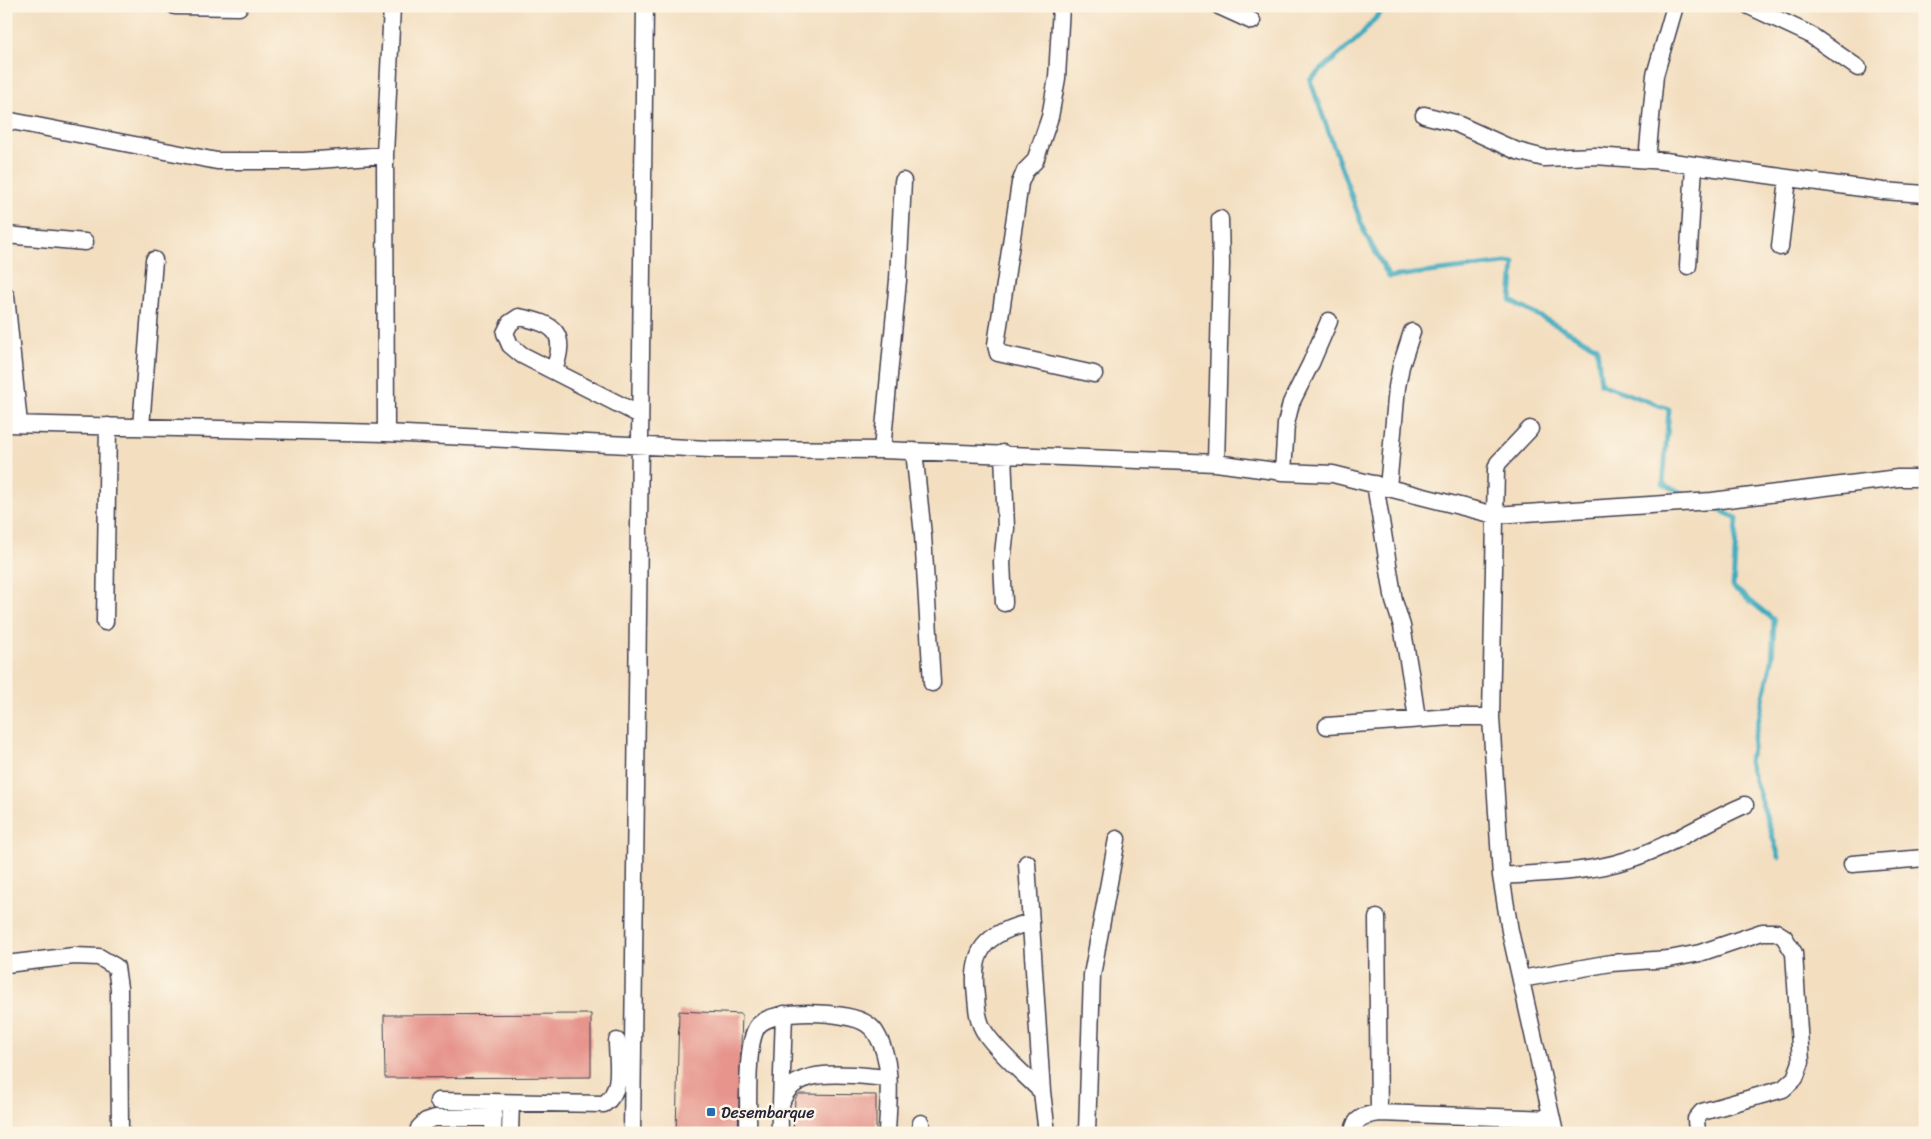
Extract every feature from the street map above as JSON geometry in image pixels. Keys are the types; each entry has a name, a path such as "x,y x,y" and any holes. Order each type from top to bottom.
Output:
{"street":[{"path":"175,6 239,7"},
{"path":"386,433 385,155 392,6"},
{"path":"632,1133 645,6"},
{"path":"1062,6 1057,78 1050,117 1035,161 1025,172 1020,183 996,345 998,354 1094,374"},
{"path":"1220,6 1252,21"},
{"path":"1647,160 1655,75 1675,6"},
{"path":"1749,6 1809,34 1858,68"},
{"path":"1424,115 1455,123 1517,151 1544,158 1595,156 1647,160 1883,191 1925,194"},
{"path":"6,120 217,160 304,161 385,155"},
{"path":"1688,266 1694,166"},
{"path":"1780,247 1788,179"},
{"path":"882,450 898,280 903,181"},
{"path":"1216,463 1221,264 1220,219"},
{"path":"6,234 85,242"},
{"path":"140,427 154,260"},
{"path":"6,296 13,424 386,433 709,449 1003,453 1216,463 1283,472 1333,474 1495,515 1712,500 1880,480 1925,478"},
{"path":"1283,472 1286,424 1291,403 1312,363 1329,321"},
{"path":"1412,332 1401,366 1382,486 1394,601 1402,626 1412,678 1416,719"},
{"path":"554,370 640,415"},
{"path":"105,622 108,426"},
{"path":"1354,1133 1354,1127 1362,1116 1379,1113 1553,1126 1510,930 1501,876 1491,716 1496,469 1498,463 1530,428"},
{"path":"914,451 923,535 932,683"},
{"path":"1003,453 1006,528 1002,562 1004,603"},
{"path":"1327,726 1416,719 1491,716"},
{"path":"1501,876 1575,870 1625,861 1653,851 1713,818 1745,805"},
{"path":"1087,1133 1092,975 1118,839"},
{"path":"1852,864 1925,858"},
{"path":"1027,863 1042,1092 1048,1133"},
{"path":"1377,918 1379,1113"},
{"path":"1031,922 1006,929 987,942 977,959 973,974 978,1018 986,1034 1042,1092"},
{"path":"1521,979 1611,963 1668,959 1700,954 1762,932 1776,932 1784,937 1794,953 1802,1062 1795,1078 1783,1089 1702,1112 1696,1120 1697,1133"},
{"path":"6,964 74,956 99,957 116,967 119,988 120,1133"},
{"path":"780,1133 784,1014"},
{"path":"748,1133 750,1059 754,1034 758,1025 768,1018 784,1014 841,1016 866,1023 876,1033 882,1044 888,1078 887,1133"},
{"path":"418,1133 419,1128 426,1121 435,1118 493,1118 511,1102 604,1104 612,1098 617,1090 617,1041"},
{"path":"781,1104 789,1090 803,1080 827,1073 888,1078"},
{"path":"438,1101 493,1118"},
{"path":"510,1133 511,1102"}],"building":[{"path":"679,1011 742,1014 738,1133 676,1133"},
{"path":"591,1014 591,1077 385,1078 384,1015"},
{"path":"799,1094 876,1095 876,1133 793,1133 795,1099"}],"waterway":[{"path":"1386,6 1360,36 1310,80 1364,231 1389,277 1514,262 1511,301 1597,347 1601,384 1669,409 1663,484 1691,497"},
{"path":"1710,506 1737,518 1733,587 1774,620 1772,661 1749,762 1779,857"}],"place":[{"name":"Desembarque","path":"711,1112"}]}
